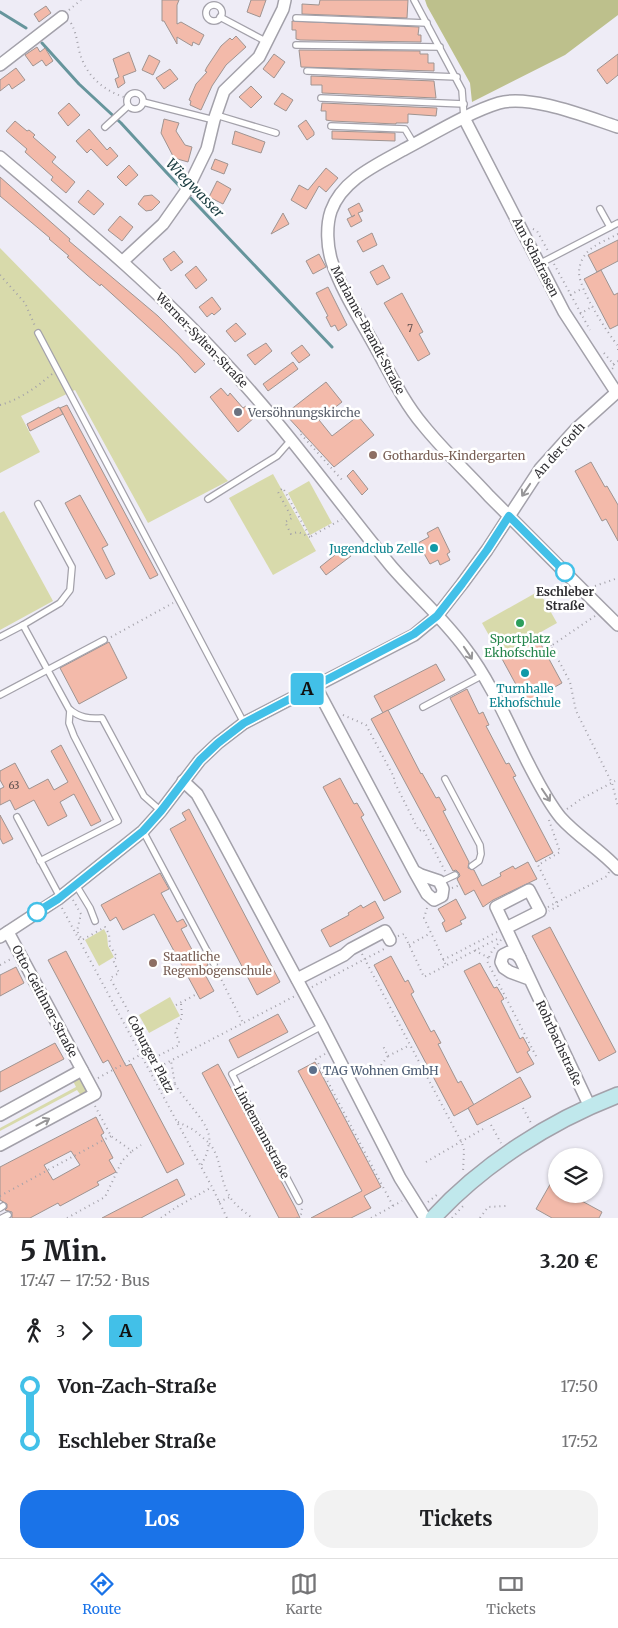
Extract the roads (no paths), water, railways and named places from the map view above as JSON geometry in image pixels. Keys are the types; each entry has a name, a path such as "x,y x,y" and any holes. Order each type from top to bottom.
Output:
{"street":[{"path":"123,261 163,224 184,195 207,149 224,91 259,57 283,8 285,0"},
{"path":"0,64 65,17"},
{"name":"Marianne-Brandt-Straße","path":"509,516 420,422 350,301 332,261 328,240 328,223 337,196 372,167 464,118 500,102 521,101 550,106 618,127"},
{"name":"Am Schafrasen","path":"464,118 569,320 617,392"},
{"name":"Werner-Sylten-Straße","path":"0,157 123,261 162,298 224,362 292,439 393,568 465,647 483,675 539,784 559,815 618,869"},
{"name":"An der Goth","path":"4,934 65,893 143,831 161,811 183,781 218,743 244,723 414,634 437,616 487,550 540,469 576,429 617,392"},
{"path":"509,516 617,623"},
{"path":"315,685 414,871 430,898 434,900 442,896 443,880 414,871"},
{"path":"183,781 197,794 322,1026 400,1178 425,1218"},
{"name":"Rohrbachstraße","path":"504,931 543,910 529,890 496,907 504,931 520,958 590,1107"},
{"path":"297,979 344,956 357,946 384,931 390,944"},
{"name":"Otto-Geithner-Straße","path":"0,1145 93,1096 82,1070 4,934"},
{"path":"520,958 516,954 509,952 503,956 501,962 504,968 510,972 529,979"},
{"name":"Otto-Geithner-Straße","path":"0,1115 82,1070"},
{"path":"433,1218 470,1183 508,1155 546,1130 618,1095"}],"lane":[{"path":"414,0 462,90 464,118"},
{"path":"220,16 267,42"},
{"path":"296,18 426,23"},
{"path":"296,45 440,47"},
{"path":"307,71 456,77"},
{"path":"136,92 142,97 143,102 140,107 135,109 128,106 127,98 130,94 136,92"},
{"path":"321,98 464,104"},
{"path":"143,102 276,133"},
{"path":"105,127 128,106"},
{"path":"331,126 404,129 414,144"},
{"path":"600,209 610,227"},
{"path":"539,264 618,223"},
{"path":"38,333 244,723"},
{"path":"208,499 277,456 292,439"},
{"path":"0,637 24,626 60,604 70,590 72,567 38,504"},
{"path":"24,626 70,710 77,716 89,719 102,718 144,796 161,811"},
{"path":"0,695 104,640"},
{"path":"423,707 483,675"},
{"path":"40,861 118,821 74,736 69,723 70,710"},
{"path":"445,779 480,845 481,854 479,861 472,866"},
{"path":"17,817 40,861 65,893 90,908 94,921"},
{"path":"143,831 214,964"},
{"path":"443,880 455,874"},
{"name":"Lindemannstraße","path":"299,1201 232,1074 322,1026"}],"waterway":[{"name":"Wiegwasser","path":"0,12 26,28"},
{"name":"Wiegwasser","path":"42,43 79,84 121,123 332,347"}],"place":[{"name":"Versöhnungskirche","path":"238,412"},
{"name":"Gothardus-Kindergarten","path":"373,455"},
{"name":"Jugendclub Zelle","path":"434,548"},
{"name":"Eschleber Straße","path":"565,572"},
{"name":"Sportplatz Ekhofschule","path":"520,623"},
{"name":"Turnhalle Ekhofschule","path":"525,673"},
{"name":"Staatliche Regenbogenschule","path":"153,963"},
{"name":"TAG Wohnen GmbH","path":"313,1070"}]}
